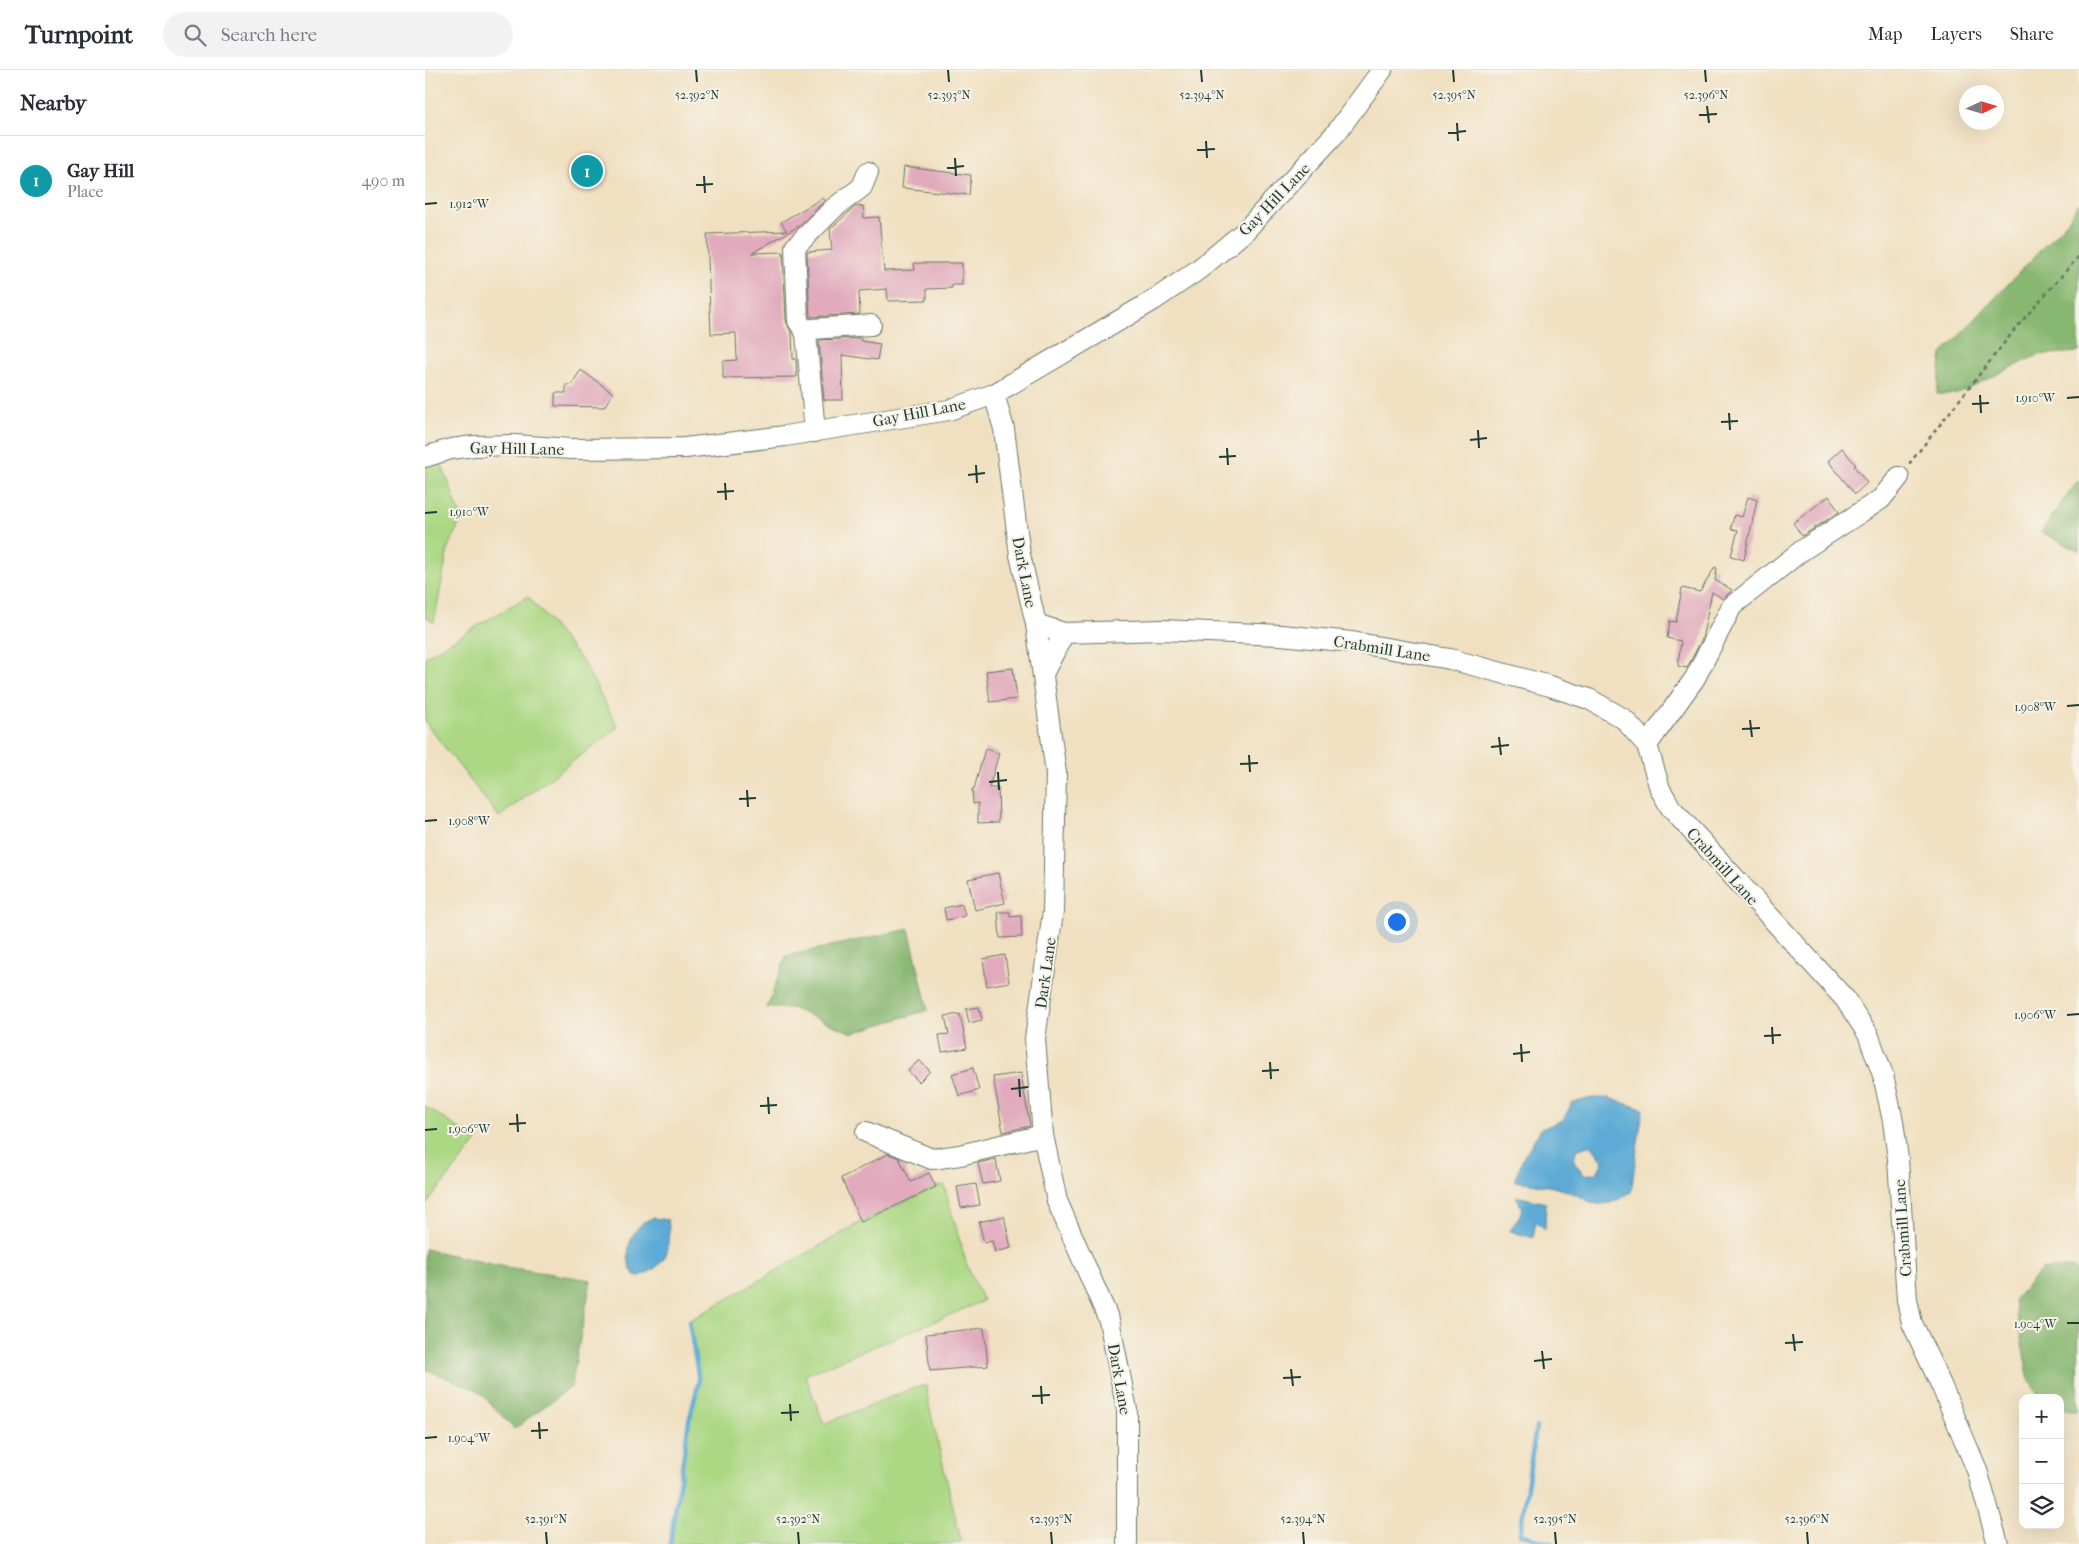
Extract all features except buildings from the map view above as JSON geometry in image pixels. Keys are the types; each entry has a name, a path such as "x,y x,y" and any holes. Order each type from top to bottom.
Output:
{"street":[{"name":"Gay Hill Lane","path":"425,457 451,449 474,446 515,445 571,449 685,448 815,432 949,410 994,394 1154,300 1199,270 1244,232 1336,133 1382,70"},
{"path":"815,432 806,333 798,321 795,247 834,208 862,187 868,172"},
{"path":"806,333 812,329 871,325"},
{"name":"Dark Lane","path":"994,394 1004,429 1020,555 1036,624 1056,773 1053,912 1035,1039 1043,1135 1057,1201 1109,1320 1127,1410 1127,1544"},
{"path":"1647,746 1695,678 1732,606 1801,551 1881,499 1899,477"},
{"name":"Crabmill Lane","path":"1036,624 1064,633 1161,630 1281,635 1352,642 1450,659 1550,686 1589,699 1623,719 1647,746 1661,789 1671,808 1845,999 1869,1034 1883,1075 1893,1121 1907,1300 1912,1323 1942,1387 1977,1470 1998,1544"},
{"path":"1043,674 1064,633"},
{"path":"866,1132 931,1159 960,1155 1043,1135"}],"path":[{"path":"1899,477 2016,328 2079,256"}],"green space":[{"path":"2079,203 2079,352 2038,355 1956,394 1937,394 1942,354 2067,222"},
{"path":"440,460 462,519 449,544 434,622 425,616 425,465"},
{"path":"2079,479 2079,551 2041,532"},
{"path":"528,596 583,662 618,727 499,817 425,722 425,657"},
{"path":"909,929 928,1010 852,1033 791,1008 767,1008 786,956"},
{"path":"425,1106 477,1141 425,1206"},
{"path":"944,1185 967,1266 983,1301 805,1375 824,1424 908,1390 926,1385 928,1401 961,1541 954,1544 670,1544 689,1421 699,1381 689,1321 861,1222"},
{"path":"425,1249 500,1266 591,1280 571,1387 514,1429 479,1391 425,1369"},
{"path":"2073,1267 2079,1275 2078,1411 2064,1409 2064,1394 2037,1394 2028,1376 2014,1300 2041,1270"}],"water":[{"path":"1592,1098 1608,1098 1643,1109 1631,1192 1610,1203 1596,1204 1558,1188 1514,1181 1524,1156 1541,1129 1563,1120 1572,1103","holes":["1591,1145 1603,1161 1597,1173 1584,1175 1574,1161 1576,1150"]},
{"path":"1516,1196 1546,1203 1545,1230 1536,1221 1533,1238 1510,1231 1523,1210"},
{"path":"653,1218 668,1220 668,1248 661,1263 654,1269 636,1277 631,1270 629,1261 630,1243 638,1227"}],"waterway":[{"path":"670,1544 689,1421 699,1381 689,1321"},
{"path":"1536,1427 1520,1534 1553,1544"}],"place":[{"name":"Gay Hill","path":"587,171"}]}
